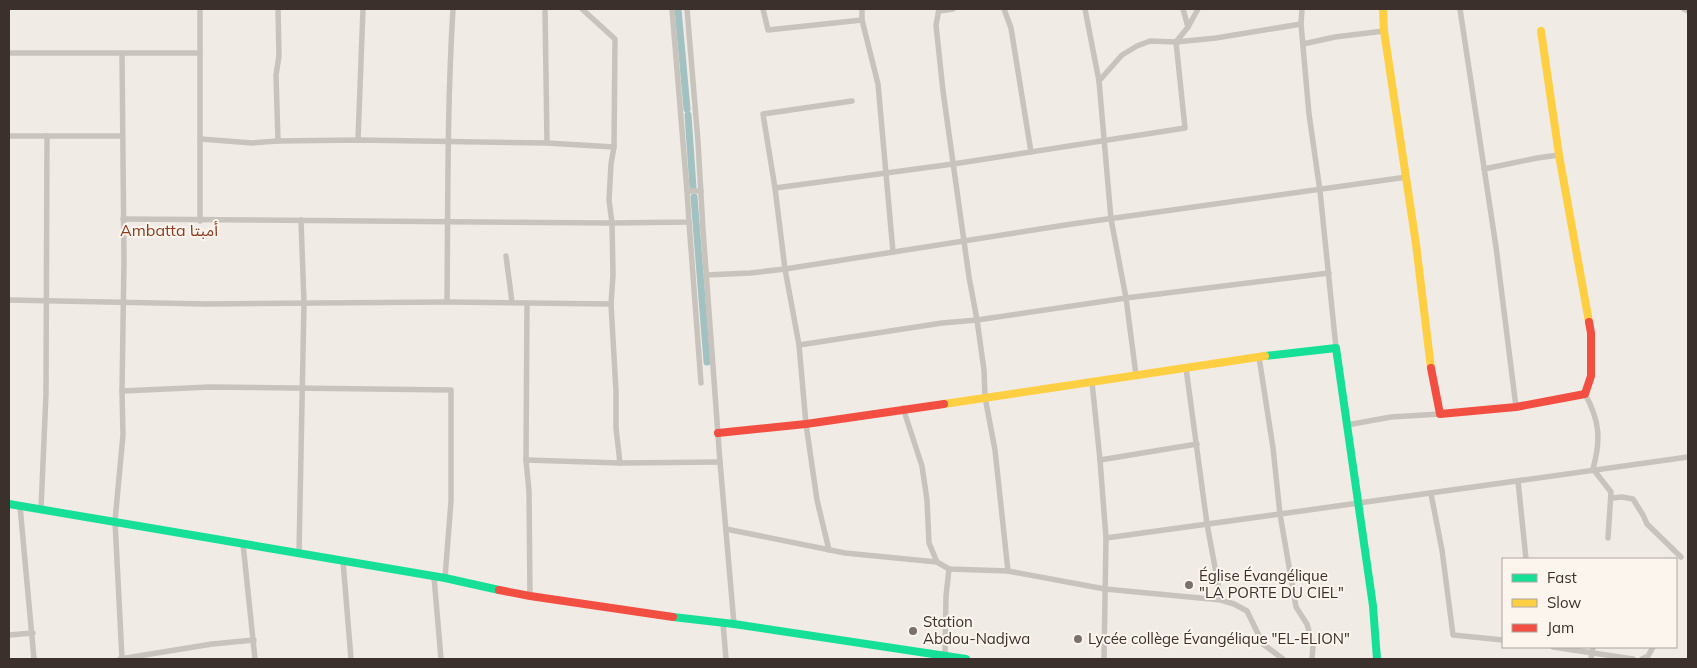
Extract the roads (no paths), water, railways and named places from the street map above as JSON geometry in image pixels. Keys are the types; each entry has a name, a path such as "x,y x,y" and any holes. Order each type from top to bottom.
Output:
{"street":[{"path":"200,9 200,221"},
{"path":"278,9 279,56 276,74 278,141"},
{"path":"358,140 363,9"},
{"path":"447,302 448,141 453,9"},
{"path":"545,9 547,143"},
{"path":"582,9 615,39 614,147 610,164 613,275 611,304 616,428 620,463"},
{"path":"672,9 701,383"},
{"path":"687,9 699,151 720,462 734,624"},
{"path":"762,9 768,30 862,20"},
{"path":"862,9 862,20 878,84 893,252"},
{"path":"953,9 939,10 936,24 952,164 977,320 984,370 985,396 995,450 1008,572"},
{"path":"1004,9 1011,28 1031,152"},
{"path":"1085,9 1099,81 1111,219 1126,298 1136,375"},
{"path":"1183,9 1188,27"},
{"path":"775,188 952,164 1185,128 1176,42 1188,27 1198,9"},
{"path":"1302,9 1301,24 1309,114 1320,191 1336,348 1374,606 1377,659"},
{"path":"1383,9 1384,31 1407,177 1428,343 1440,414"},
{"path":"1460,9 1503,300 1516,407"},
{"path":"1684,9 1688,11"},
{"path":"1099,81 1122,55 1150,41 1176,42 1216,38 1301,24"},
{"path":"1303,44 1335,36 1384,31"},
{"path":"1541,32 1559,155 1591,333 1591,376 1585,394 1594,410 1599,431 1597,457 1593,469"},
{"path":"9,53 200,53"},
{"path":"122,54 123,435 115,521 121,659 212,644 254,640"},
{"path":"829,550 817,500 806,424 799,345 785,269 763,114 852,101"},
{"path":"9,136 122,136"},
{"path":"41,509 46,394 47,136"},
{"path":"201,139 252,143 358,140 547,143 614,147"},
{"path":"1484,169 1559,155"},
{"path":"706,274 750,273 785,269 1111,219 1320,191 1407,177"},
{"path":"687,192 701,191"},
{"path":"123,219 612,224 689,222"},
{"path":"299,553 304,303 301,220"},
{"path":"506,256 512,302"},
{"path":"799,345 942,322 977,320 1126,298 1328,273"},
{"path":"9,300 206,304 447,302 611,304"},
{"path":"527,302 526,460 529,491 530,596"},
{"path":"718,433 806,424 985,396 1336,348"},
{"path":"1260,357 1280,514 1296,607 1308,624 1313,646 1312,659"},
{"path":"1186,368 1207,524 1221,600"},
{"path":"1092,382 1106,538 1104,659"},
{"path":"122,392 210,387 452,390 451,501 445,578"},
{"path":"1347,425 1391,417 1516,407 1585,394"},
{"path":"903,408 922,466 927,500 929,543 937,562"},
{"path":"1100,460 1197,444"},
{"path":"1106,538 1688,457"},
{"path":"526,460 620,463 720,462"},
{"path":"1593,469 1611,492 1608,538"},
{"path":"1518,481 1526,558"},
{"path":"1431,494 1442,550 1453,635 1502,640"},
{"path":"1612,498 1633,499 1644,515 1647,524 1681,557"},
{"path":"9,504 445,578 530,596 635,612 734,624 929,657 945,656 966,659"},
{"path":"20,506 34,659"},
{"path":"726,529 845,553 937,562 949,570 1008,572 1104,588 1221,600 1247,611 1263,644 1283,659"},
{"path":"243,544 256,659"},
{"path":"343,561 351,659"},
{"path":"945,656 946,596 949,570"},
{"path":"434,577 441,659"},
{"path":"723,623 726,659"},
{"path":"9,635 33,633"},
{"path":"1560,648 1633,659"},
{"path":"1642,659 1648,656 1652,648"}],"waterway":[{"path":"678,9 687,109"},
{"path":"688,115 693,188"},
{"path":"694,197 707,362"}],"place":[{"name":"Église Évangélique \"LA PORTE DU CIEL\"","path":"1189,585"},
{"name":"Station Abdou-Nadjwa","path":"913,631"},
{"name":"Lycée collège Évangélique \"EL-ELION\"","path":"1078,639"}],"district":[{"name":"Ambatta أمبتا","path":"169,230"}]}
